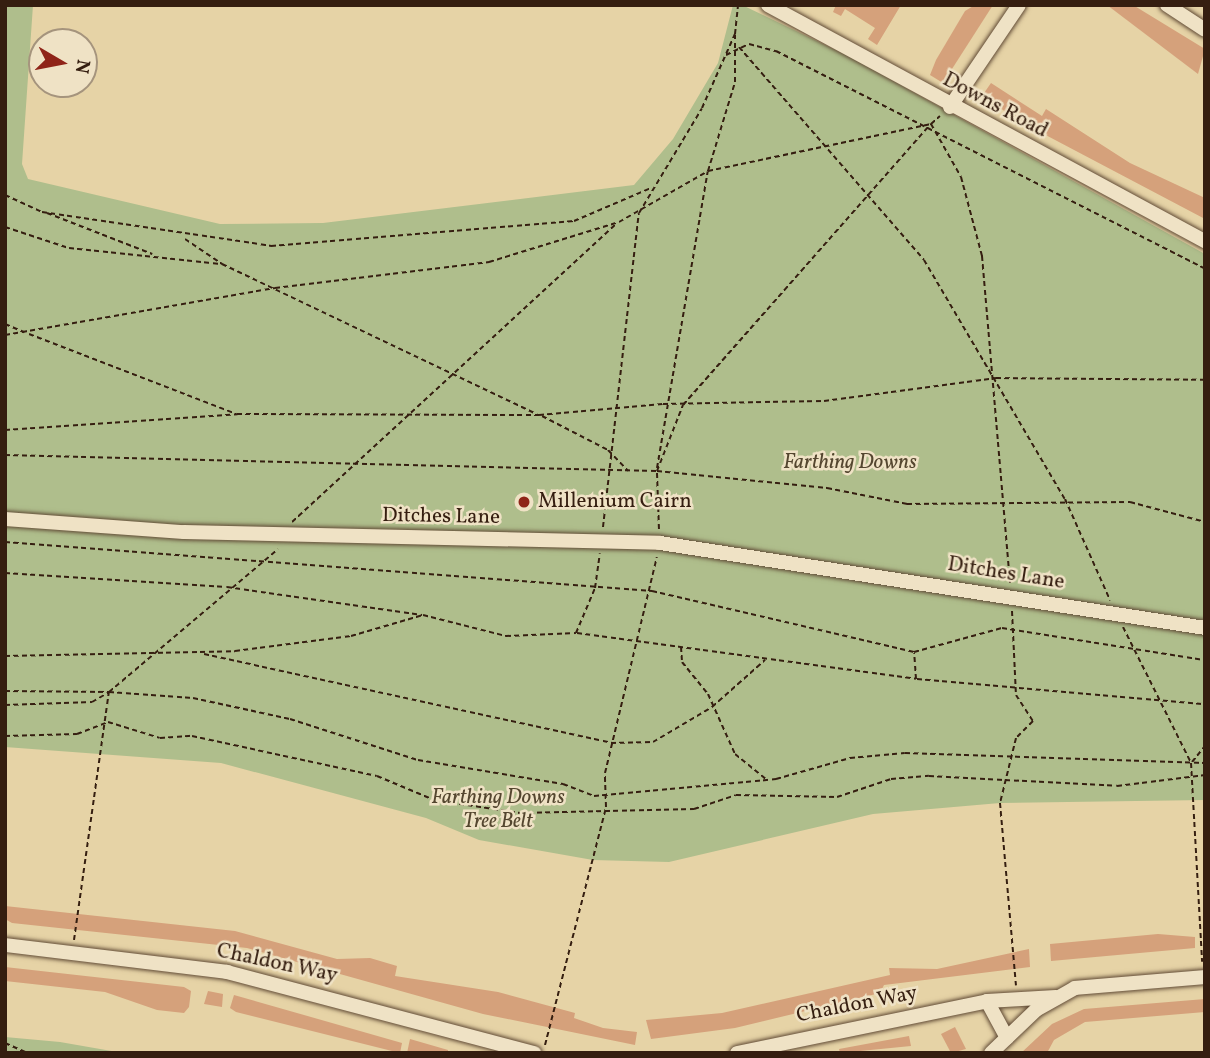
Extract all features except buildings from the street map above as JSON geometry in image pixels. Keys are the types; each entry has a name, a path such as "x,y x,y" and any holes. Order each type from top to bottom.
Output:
{"street":[{"name":"Downs Road","path":"768,5 950,107 1205,241"},
{"path":"950,107 1019,5"},
{"path":"1167,5 1205,30"},
{"name":"Ditches Lane","path":"5,519 287,535 660,543 1205,628"},
{"name":"Chaldon Way","path":"5,945 73,951 227,972 534,1053"},
{"name":"Chaldon Way","path":"737,1053 986,1001 1017,997 1056,997 1075,988 1204,977"},
{"path":"991,1053 1056,997"},
{"path":"986,1001 1007,1038"}],"path":[{"path":"576,633 595,587 602,541 608,450 639,213 725,55 738,5"},
{"path":"5,29 5,65"},
{"path":"725,55 739,47 776,51 931,124 1205,269"},
{"path":"739,47 924,260 1065,499 1116,613 1191,763 1204,977"},
{"path":"5,71 5,107"},
{"path":"657,471 683,405 931,124 950,107"},
{"path":"5,335 275,288 489,262 619,222 639,213 708,171 822,142 931,124"},
{"path":"931,124 961,177 982,256 996,378 1016,685 1033,721 1016,738 1011,779 1000,803 1017,997"},
{"path":"42,212 183,237 271,246 480,231 574,221 653,187"},
{"path":"5,195 157,256"},
{"path":"5,705 92,702 109,692 228,587 258,564 347,466 619,222"},
{"path":"5,227 69,248 222,264"},
{"path":"183,237 222,264 453,369 608,450 629,471"},
{"path":"5,324 237,414"},
{"path":"5,430 237,414 539,415 613,407 824,401 996,378 1205,380"},
{"path":"5,455 347,466 657,471 827,488 907,505 1002,499 1130,502 1205,522"},
{"path":"5,542 258,564 595,587 711,600 914,652 931,652 978,631 1013,630 1205,660"},
{"path":"5,573 228,587 423,615 506,636 576,633 916,679 1016,685 1205,704"},
{"path":"5,656 148,657 203,653 351,636 423,615"},
{"path":"681,646 682,662 712,707 735,754 768,780"},
{"path":"914,652 916,679"},
{"path":"203,653 611,743 653,742 712,707 765,660"},
{"path":"5,691 109,692 193,698 290,719 418,760 563,784 594,796 768,780 850,758 905,753 1013,760 1205,763"},
{"path":"73,951 98,751 108,722 109,692"},
{"path":"5,736 76,734 108,722 160,738 192,736 377,776 434,800 520,813 694,808 736,795 837,797 891,779 929,776 1117,786 1205,775"},
{"path":"1191,763 1205,746"},
{"path":"5,1042 27,1053"}],"green space":[{"name":"Farthing Downs","path":"5,5 33,5 31,28 28,28 28,77 22,164 28,179 220,224 323,223 634,185 673,139 718,63 733,5 742,5 848,56 1205,254 1205,800 1000,803 873,814 669,862 593,860 479,840 426,818 221,763 5,747"},
{"path":"5,1037 60,1042 123,1053 5,1053"}],"place":[{"name":"Millenium Cairn","path":"524,502"}],"park label":[{"name":"Farthing Downs Tree Belt","path":"498,810"}]}
